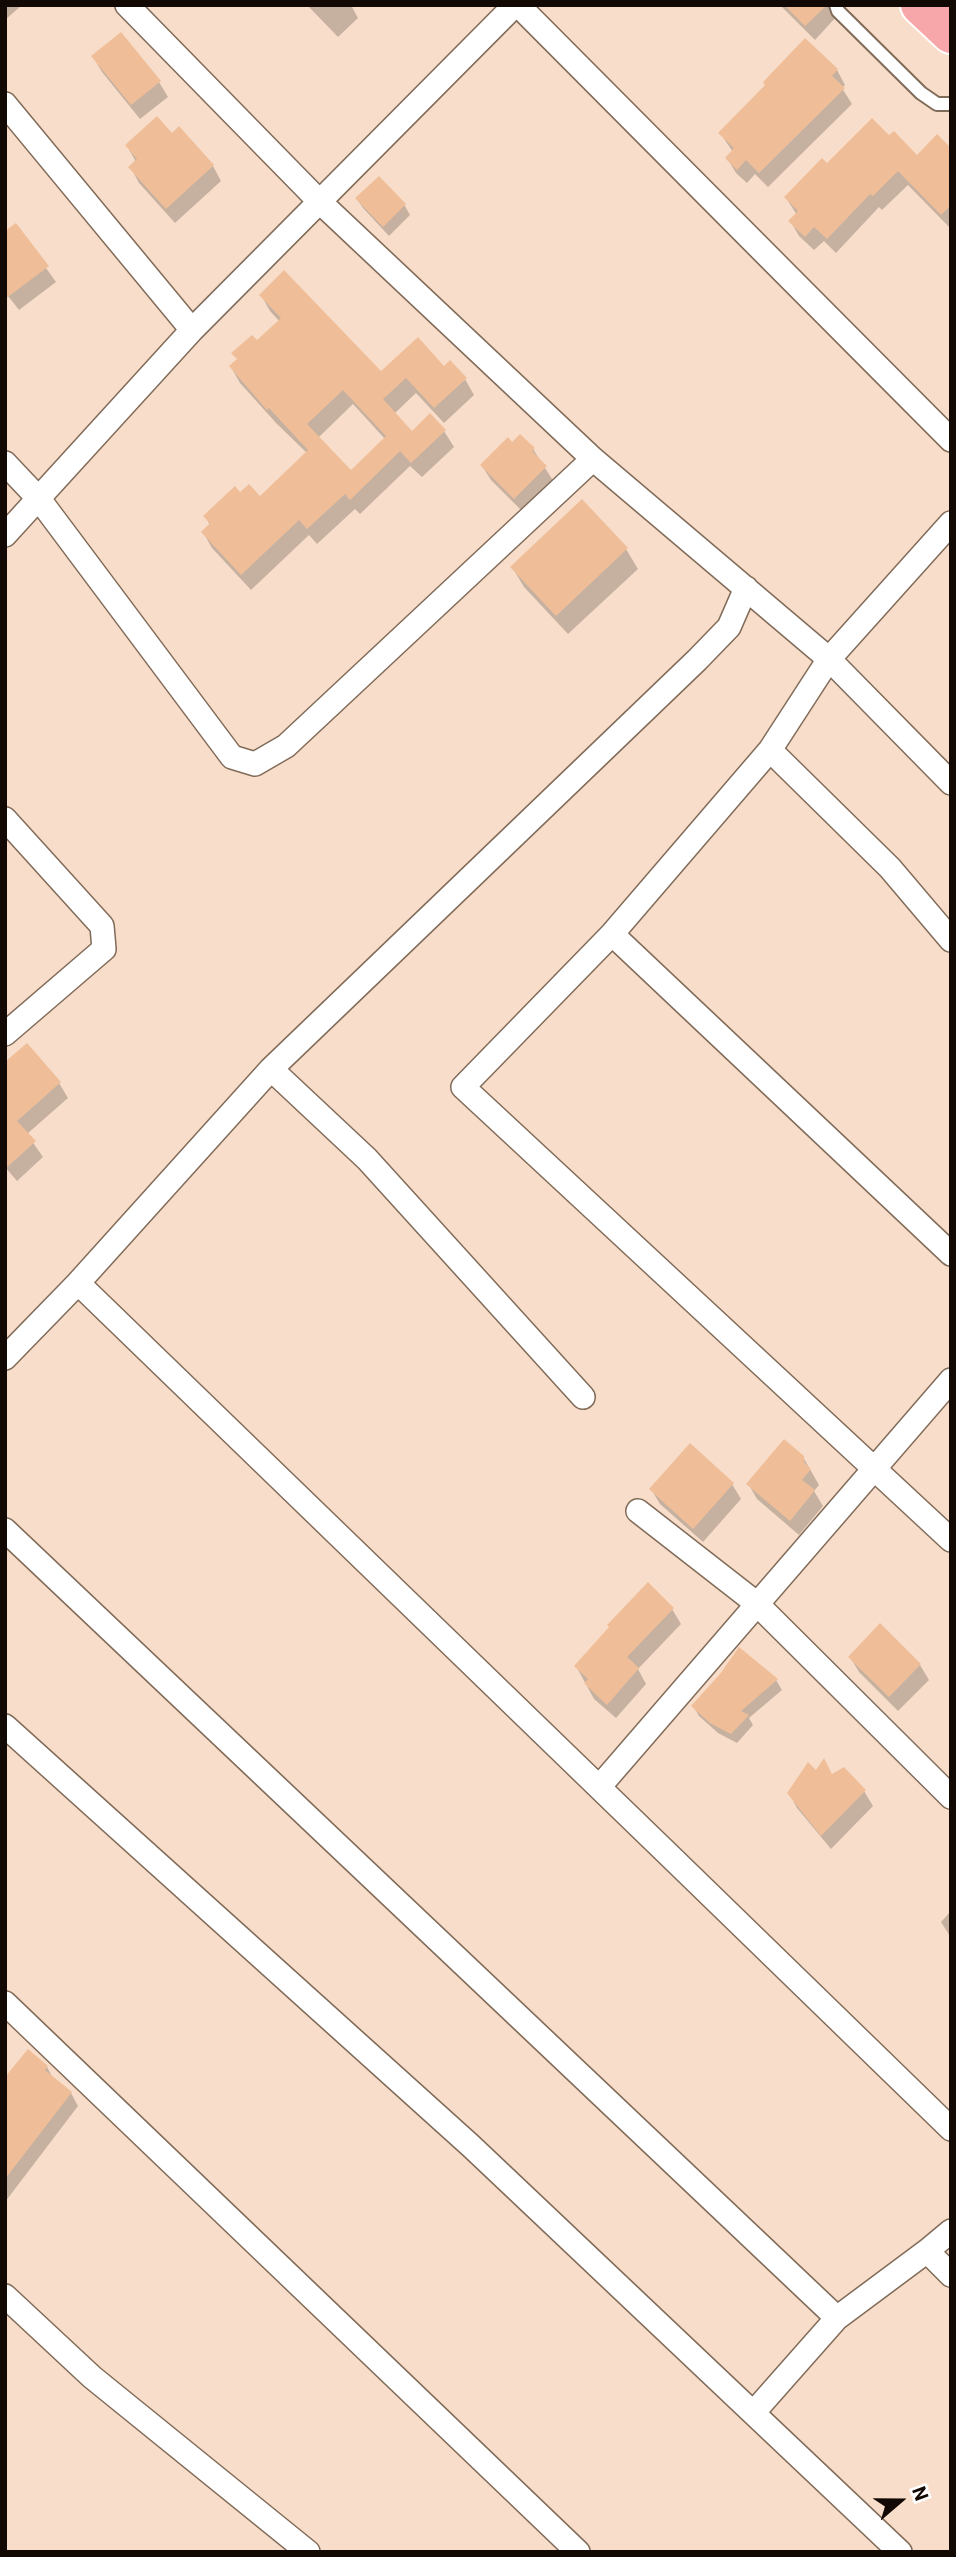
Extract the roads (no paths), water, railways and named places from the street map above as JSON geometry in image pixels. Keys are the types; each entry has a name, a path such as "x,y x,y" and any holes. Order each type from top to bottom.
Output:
{"highway":[{"path":"920,5 951,34"}],"street":[{"path":"127,5 320,202 593,459 828,659 951,783"},
{"path":"5,535 192,330 517,5 951,440"},
{"path":"5,104 192,330"},
{"path":"5,463 38,499 232,758 255,764 286,746 593,459"},
{"path":"951,523 828,659 770,750 612,934 464,1087 951,1540"},
{"path":"5,1358 78,1283 271,1069 729,627 746,588"},
{"path":"770,750 890,868 951,940"},
{"path":"5,819 102,926 104,949 5,1034"},
{"path":"612,934 951,1254"},
{"path":"271,1069 367,1159 583,1397"},
{"path":"78,1283 951,2129"},
{"path":"600,1786 951,1380"},
{"path":"638,1511 756,1603 951,1797"},
{"path":"5,1530 837,2318"},
{"path":"5,1726 471,2146 900,2552"},
{"path":"5,2003 578,2552"},
{"path":"754,2412 837,2318 927,2252 951,2231"},
{"path":"927,2252 951,2275"},
{"path":"5,2296 92,2377 308,2552"}],"lane":[{"path":"836,5 838,11 921,93 937,104 951,104"}]}
